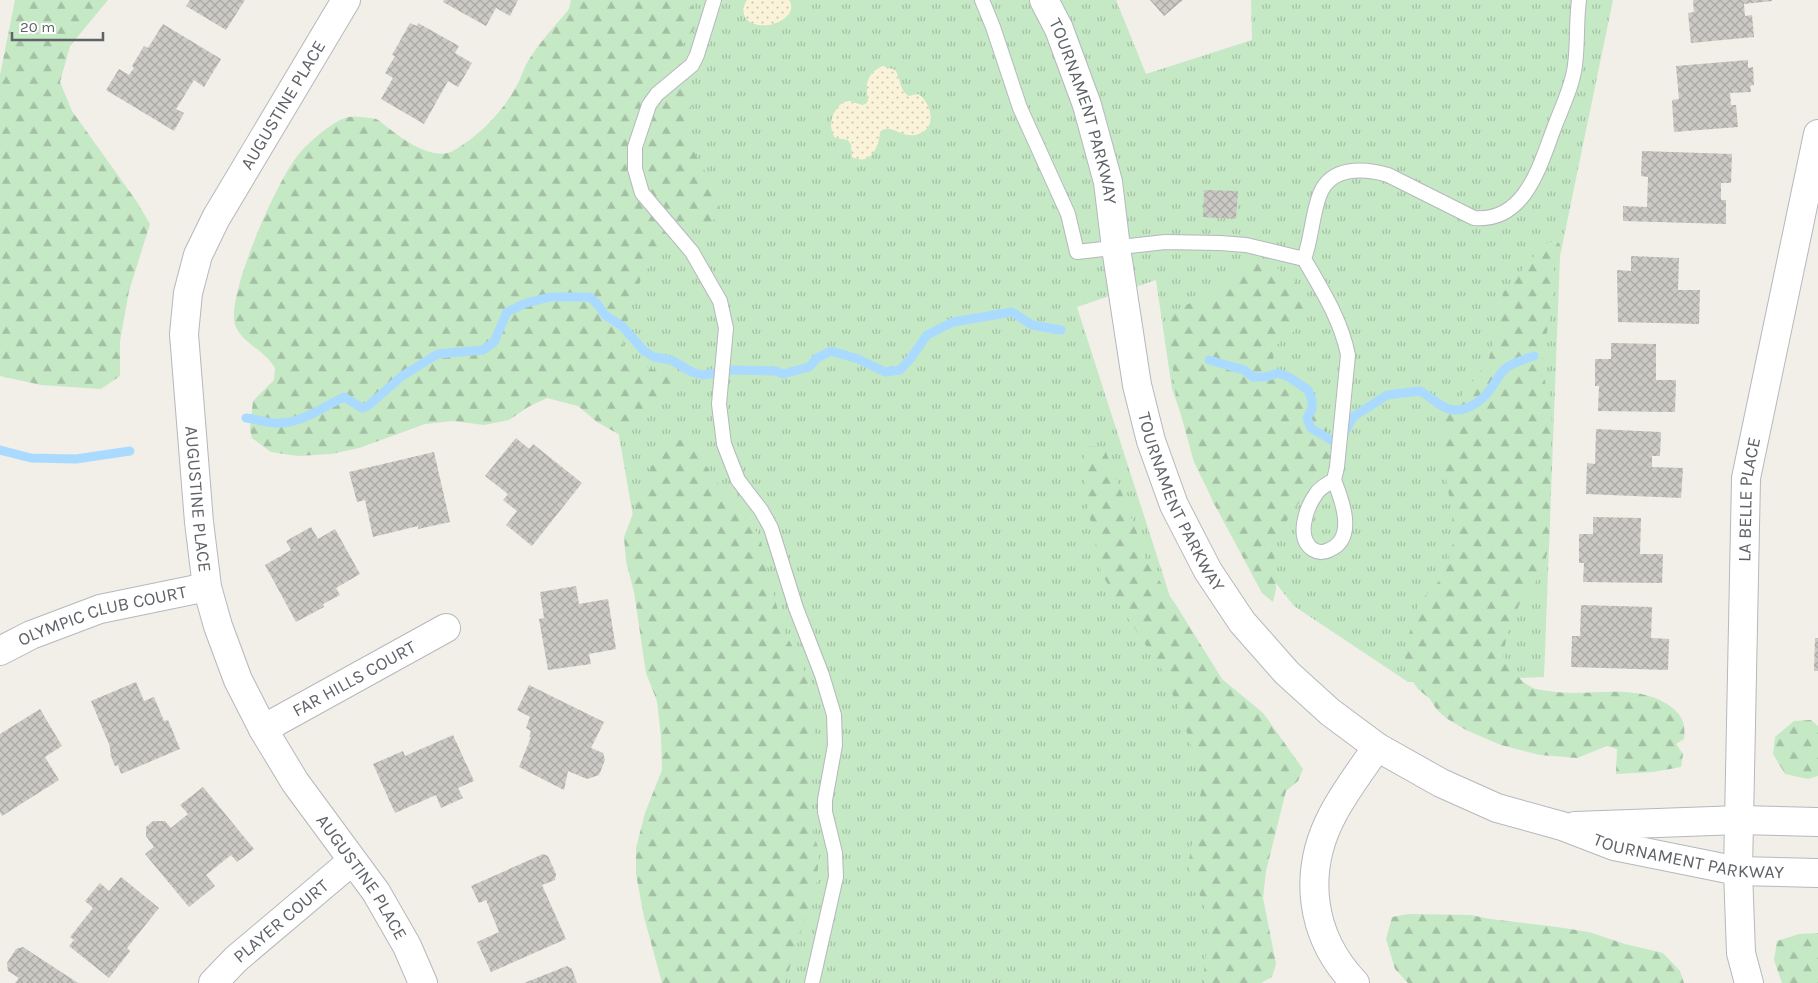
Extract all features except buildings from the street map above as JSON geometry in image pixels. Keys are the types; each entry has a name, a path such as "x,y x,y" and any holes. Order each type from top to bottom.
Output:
{"street":[{"name":"AUGUSTINE PLACE","path":"346,0 216,218 198,255 188,293 184,334 199,522 207,587 218,626 238,680 263,729 295,782 376,892 407,946 423,983"},
{"name":"TOURNAMENT PARKWAY","path":"1044,0 1059,29 1087,104 1108,182 1137,385 1151,441 1174,505 1208,571 1242,622 1287,673 1330,712 1377,747 1441,784 1489,804 1562,826 1614,846 1738,871 1818,873"},
{"name":"LA BELLE PLACE","path":"1749,983 1741,953 1738,871 1746,478 1818,134"},
{"name":"OLYMPIC CLUB COURT","path":"0,651 31,635 100,609 207,587"},
{"name":"FAR HILLS COURT","path":"263,729 446,628"},
{"path":"1355,983 1342,970 1326,942 1316,913 1314,879 1319,845 1333,814 1377,747"},
{"name":"TOURNAMENT PARKWAY","path":"1562,826 1740,820 1818,822"},
{"name":"PLAYER COURT","path":"213,983 236,959 352,861"}],"lane":[{"path":"714,0 697,55 692,65 657,94 649,105 635,147 635,169 642,193 692,252 720,301 726,328 719,404 722,435 738,480 761,510 771,528 796,608 822,675 834,715 836,746 824,800 835,853 836,877 812,983"},
{"path":"982,0 1020,108 1058,187 1068,214 1077,252 1164,242 1220,243 1246,245 1304,259 1327,299 1345,337 1348,355 1336,473 1346,520 1340,541 1332,549 1316,552 1305,537 1306,516 1316,494 1336,473"},
{"path":"1304,259 1319,194 1325,184 1336,175 1349,170 1369,170 1388,175 1474,218 1485,219 1497,216 1521,198 1538,173 1575,66 1579,0"}],"green space":[{"path":"15,0 108,0 70,46 60,82 72,111 137,202 150,224 129,291 120,341 120,376 101,389 41,385 0,376 0,75"},
{"path":"571,0 688,0 695,12 695,27 683,45 679,56 693,94 687,135 717,193 721,215 708,224 692,222 671,242 642,275 631,303 623,345 627,356 648,368 680,378 676,390 657,401 645,422 620,435 597,422 578,406 547,398 528,407 509,420 484,425 453,421 425,424 359,448 331,454 298,456 271,452 252,438 250,429 253,401 274,380 275,368 238,331 234,320 235,304 247,260 267,210 298,155 314,138 343,119 351,117 376,119 404,139 429,152 445,153 453,151 471,139 497,115 518,84 531,56 569,9"},
{"path":"598,0 1116,0 1146,74 1252,40 1251,0 1613,0 1560,256 1544,677 1408,682 1294,606 1214,505 1172,389 1156,280 1077,307 1200,690 1213,983 691,983 678,773 605,356"},
{"path":"1555,241 1559,243 1561,248 1554,269 1552,302 1541,368 1552,405 1549,546 1543,568 1533,587 1522,599 1508,629 1503,656 1519,677 1535,689 1564,693 1624,692 1653,697 1667,704 1682,718 1684,739 1676,744 1683,754 1681,767 1653,772 1616,774 1617,749 1607,746 1577,758 1540,755 1501,745 1466,730 1437,710 1430,699 1418,689 1411,679 1405,657 1405,646 1420,601 1444,576 1453,543 1452,512 1441,452 1442,429 1449,412 1488,361 1495,338 1503,293 1544,244"},
{"path":"1263,260 1285,273 1305,291 1310,309 1294,331 1274,347 1273,366 1326,421 1330,464 1291,513 1274,545 1276,589 1273,602 1262,593 1194,462 1176,397 1169,335 1171,313 1211,295 1252,263"},
{"path":"687,438 700,454 710,473 760,536 771,586 784,631 802,664 812,696 814,735 809,770 808,798 812,829 819,851 817,881 785,983 662,983 644,917 636,874 636,848 645,813 662,770 661,736 657,701 646,673 634,592 626,561 624,537 649,471 665,444"},
{"path":"1089,446 1104,447 1146,561 1222,679 1263,713 1303,769 1298,781 1286,791 1266,871 1263,898 1276,964 1272,977 1261,983 1205,983 1203,978 1209,936 1204,905 1188,866 1202,786 1181,714 1161,668 1115,599 1101,571 1088,509 1082,462"},
{"path":"1811,720 1818,726 1818,776 1808,779 1785,774 1773,754 1775,737 1794,721"},
{"path":"1409,914 1471,915 1589,932 1625,944 1663,953 1680,971 1684,983 1408,983 1395,969 1386,939 1392,917"},
{"path":"1818,933 1818,983 1782,983 1774,960 1777,941 1799,934"}],"sand":[{"path":"747,0 789,0 791,7 789,14 783,19 775,23 757,25 749,21 744,15 743,11"},
{"path":"883,66 895,70 906,94 909,96 918,94 923,98 929,108 931,120 926,130 915,135 884,129 880,132 878,144 872,154 864,159 858,159 852,157 851,145 848,140 835,138 831,128 832,118 843,102 850,101 862,105 866,103 868,100 868,80 873,73"}],"waterway":[{"path":"246,418 273,423 286,423 312,414 344,397 362,408 368,406 402,376 438,354 483,350 494,342 507,312 526,303 550,297 590,297 605,315 622,326 644,351 654,357 671,360 692,372 703,375 733,370 776,371 783,374 809,367 817,358 831,351 858,359 885,372 900,370 927,335 953,322 1012,312 1032,325 1061,330"},
{"path":"1209,360 1244,370 1253,377 1266,377 1278,373 1289,377 1308,390 1312,400 1312,409 1307,418 1311,428 1331,440 1343,436 1353,417 1387,395 1420,391 1450,409 1465,409 1485,396 1506,368 1516,362 1534,356"},
{"path":"0,450 31,458 76,459 130,451"}]}
